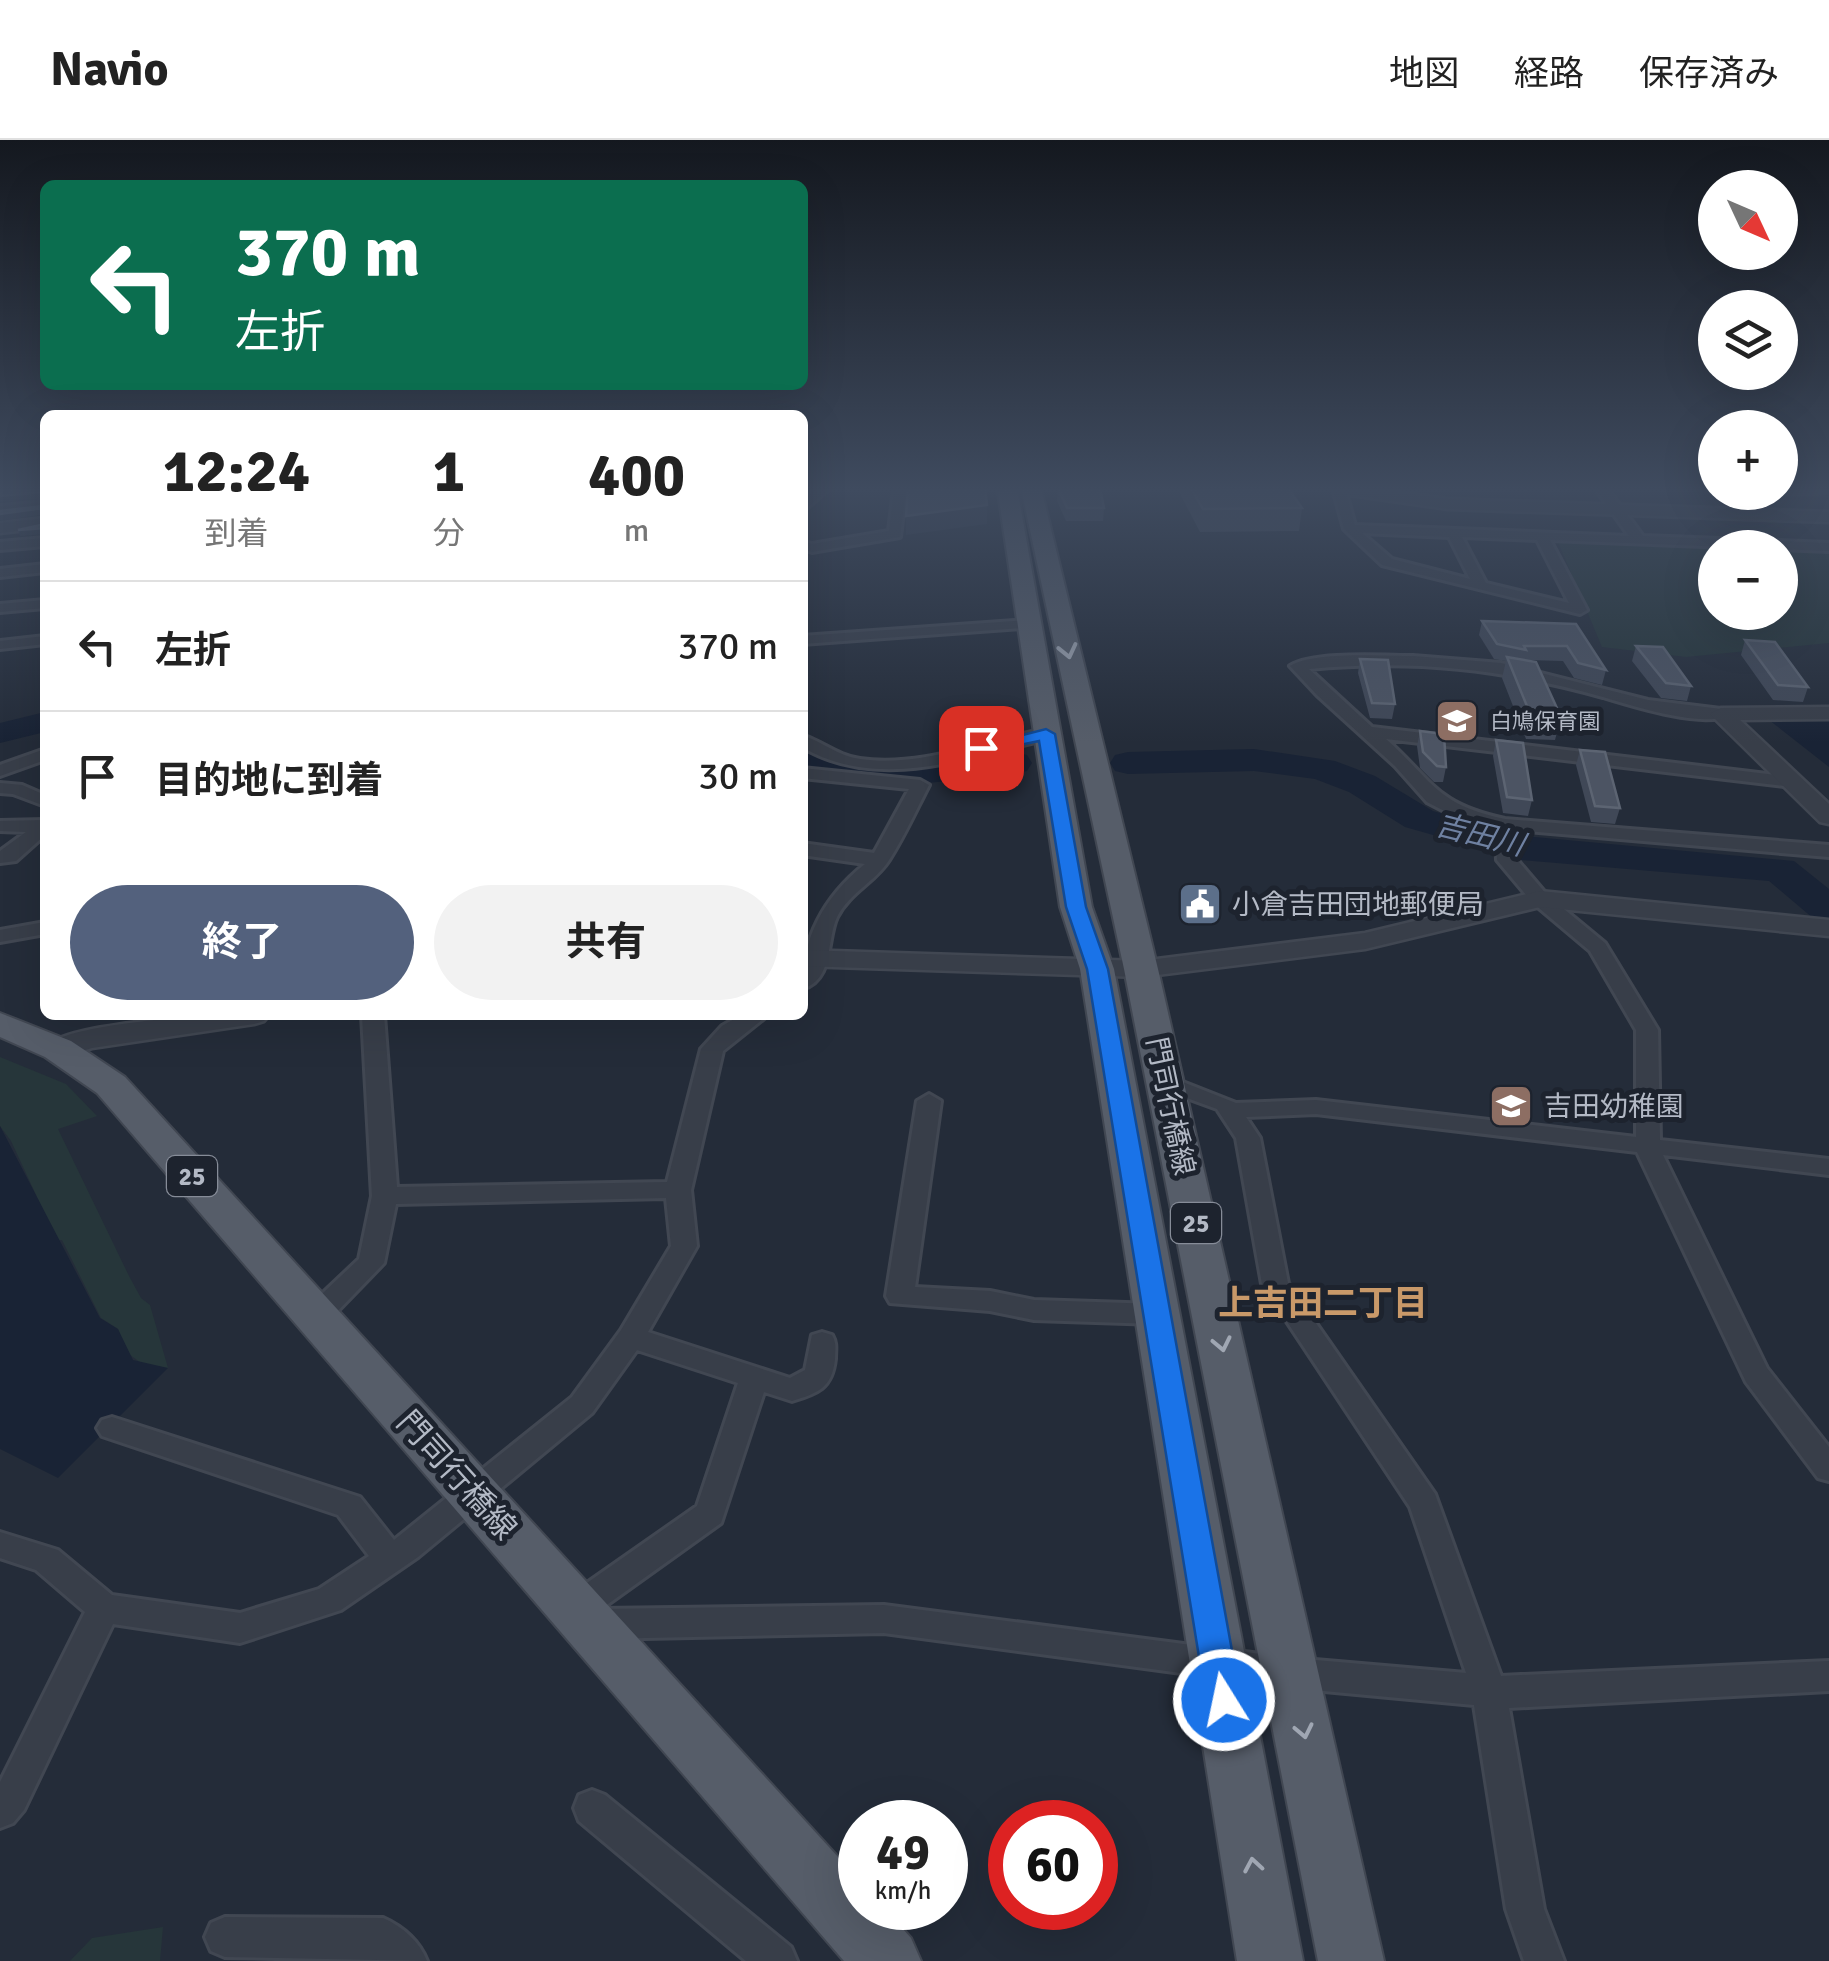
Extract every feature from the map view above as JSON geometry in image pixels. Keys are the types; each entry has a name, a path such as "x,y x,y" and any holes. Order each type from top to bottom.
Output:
{"main road":[{"name":"門司行橋線","path":"1021,573 1076,907 1097,969 1270,1961"},
{"name":"門司行橋線","path":"1050,573 1166,1082 1352,1961"},
{"name":"門司行橋線","path":"0,1024 58,1049 111,1086 583,1616 864,1953"}],"street":[{"path":"1429,573 1580,610 1561,573"},
{"path":"1474,573 1481,586"},
{"path":"0,608 40,604"},
{"path":"808,640 1030,624"},
{"path":"0,644 40,640"},
{"path":"1829,712 1686,714 1493,665 1328,662 1298,666 1318,691 1370,732 1434,799 1464,815 1505,824 1829,851"},
{"path":"1721,714 1829,817"},
{"path":"1370,732 1793,782"},
{"path":"808,744 836,761 894,765 1046,734"},
{"path":"0,771 40,756"},
{"path":"808,773 920,785 880,860 868,874 852,881 840,897 824,924 812,958 1141,969 1244,960 1365,941 1540,899 1829,928"},
{"path":"0,788 16,789 40,799"},
{"path":"1505,824 1504,856 1540,899 1598,947 1648,1030 1648,1149 1756,1374 1829,1469"},
{"path":"0,826 40,826"},
{"path":"0,857 10,857 40,830"},
{"path":"808,849 880,860"},
{"path":"0,936 40,929"},
{"path":"58,1049 88,1040 221,1020"},
{"path":"316,1316 372,1262 385,1196 373,1020"},
{"path":"0,1545 48,1560 104,1608 240,1628 329,1600 390,1559 582,1405 632,1337 684,1246 678,1190 712,1049 749,1020"},
{"path":"1166,1082 1225,1104 1248,1138 1275,1284 1424,1503 1489,1691 1525,1909 1544,1961"},
{"path":"929,1101 900,1296 990,1300 1034,1310 1157,1314"},
{"path":"1230,1110 1316,1108 1829,1167"},
{"path":"385,1196 678,1190"},
{"path":"632,1337 792,1390 819,1376 822,1342"},
{"path":"583,1616 710,1514 754,1377"},
{"path":"112,1428 348,1506 390,1559"},
{"path":"0,1810 12,1798 104,1608"},
{"path":"583,1616 884,1620 1292,1674 1516,1693 1829,1676"},
{"path":"592,1808 777,1961"},
{"path":"224,1938 383,1938 406,1961"}],"shaded area":[{"path":"1571,573 1698,573 1698,630 1798,630 1798,573 1829,573 1829,643 1686,657 1602,647"},
{"path":"0,1057 66,1084 97,1116 58,1129 129,1276 141,1298 150,1305 168,1368 144,1365 126,1352 118,1329 101,1318 62,1240 57,1240 11,1141 0,1126"},
{"path":"163,1927 160,1961 70,1961 92,1938"}],"water":[{"path":"1829,719 1829,767 1769,720"},
{"path":"0,1126 100,1318 118,1329 133,1360 168,1368 58,1478 0,1449"}],"building":[{"path":"1482,621 1576,624 1606,670 1578,663 1567,646 1524,646 1526,650 1497,644"},
{"path":"1745,640 1775,642 1808,687 1778,685"},
{"path":"1636,646 1663,647 1691,686 1666,683"},
{"path":"1507,657 1536,662 1561,717 1531,716"},
{"path":"1360,659 1388,660 1395,704 1372,703"},
{"path":"1420,731 1444,734 1446,767 1437,766 1423,752"},
{"path":"1496,740 1523,743 1532,800 1507,797"},
{"path":"1580,750 1605,752 1620,808 1595,806"}],"waterway":[{"name":"吉田川","path":"0,733 40,723"},
{"name":"吉田川","path":"808,760 826,767 878,774 1014,763"},
{"name":"吉田川","path":"1128,763 1254,760 1322,769 1362,784 1419,819 1521,848 1780,870 1829,910"}],"place":[{"name":"白鳩保育園","path":"1457,721"},
{"name":"小倉吉田団地郵便局","path":"1200,904"},
{"name":"吉田幼稚園","path":"1511,1106"}],"district":[{"name":"上吉田二丁目","path":"1323,1303"}],"route":[{"path":"981,748 1012,738 1046,734 1076,907 1097,969 1224,1700"}]}
